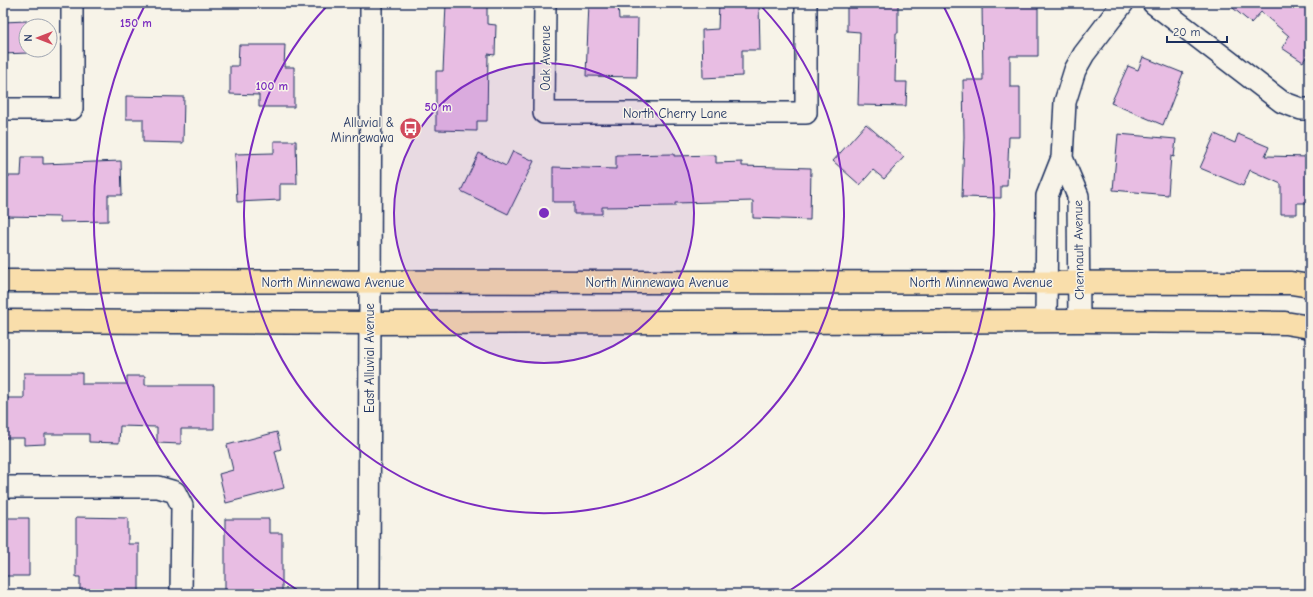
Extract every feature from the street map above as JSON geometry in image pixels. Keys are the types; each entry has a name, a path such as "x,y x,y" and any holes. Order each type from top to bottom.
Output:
{"main road":[{"name":"North Minnewawa Avenue","path":"3,282 1079,282 1291,283 1310,286"},
{"path":"3,321 369,323 1079,321 1285,323 1310,326"}],"street":[{"path":"3,108 72,109 72,3"},
{"name":"East Alluvial Avenue","path":"369,594 371,3"},
{"name":"Oak Avenue","path":"544,113 545,3"},
{"name":"North Cherry Lane","path":"544,113 806,113 806,3"},
{"name":"Chennault Avenue","path":"1046,321 1047,196 1062,158 1063,119 1069,86 1084,54 1123,3"},
{"path":"1153,3 1282,102 1301,109 1310,110"},
{"name":"Chennault Avenue","path":"1062,158 1078,196 1079,321"},
{"path":"3,487 158,487 175,492 182,506 182,594"}],"building":[{"path":"589,3 618,3 619,19 638,19 637,77 586,76"},
{"path":"719,3 759,3 760,50 742,50 742,76 703,78 702,30 718,29"},
{"path":"847,3 898,3 895,82 907,82 906,106 858,105 860,32 847,31"},
{"path":"982,3 1038,3 1038,56 1010,56 1010,87 1020,87 1020,137 1009,137 1007,186 1001,186 1001,198 962,197 964,137 963,80 983,80"},
{"path":"1227,3 1310,3 1310,51 1303,62 1282,48 1289,36 1261,12 1251,23"},
{"path":"446,4 487,6 487,24 496,25 495,55 488,54 487,121 477,121 477,131 436,130 436,71 443,71"},
{"path":"18,21 18,53 3,54 3,22"},
{"path":"239,45 285,45 284,67 294,67 294,107 259,107 259,95 230,94 230,66 238,66"},
{"path":"1143,57 1183,73 1163,125 1111,103 1128,66 1138,70"},
{"path":"126,96 184,97 183,143 143,142 143,119 126,119"},
{"path":"866,124 904,157 884,179 873,170 860,185 833,161"},
{"path":"1118,134 1176,139 1174,157 1171,156 1168,195 1113,190"},
{"path":"1215,134 1235,143 1238,134 1269,147 1265,156 1310,157 1310,203 1297,203 1297,214 1281,214 1281,184 1250,170 1243,186 1200,168"},
{"path":"274,141 296,141 297,184 280,184 280,200 237,202 235,154 274,153"},
{"path":"513,151 534,161 508,214 461,191 479,153 506,166"},
{"path":"674,154 674,156 716,155 716,163 742,162 742,166 811,168 810,220 753,218 753,201 675,203 675,206 602,207 602,214 574,214 574,202 553,202 553,167 616,169 616,155"},
{"path":"22,157 43,157 43,164 121,161 122,195 108,195 108,221 60,222 60,217 3,216 3,176 21,176"},
{"path":"24,373 82,373 82,384 127,384 127,376 145,376 145,385 214,385 214,429 181,429 181,444 157,443 157,427 120,426 119,443 89,442 89,434 45,434 45,444 24,445 24,438 3,438 3,398 24,398"},
{"path":"277,432 281,449 275,451 284,488 226,503 219,474 233,470 227,445"},
{"path":"76,517 128,518 128,544 139,544 139,594 80,594 80,577 76,577"},
{"path":"3,518 29,518 29,576 3,576"},
{"path":"225,519 269,519 269,533 282,533 282,594 225,594"}],"place":[{"name":"Alluvial & Minnewawa","path":"410,129"}]}
